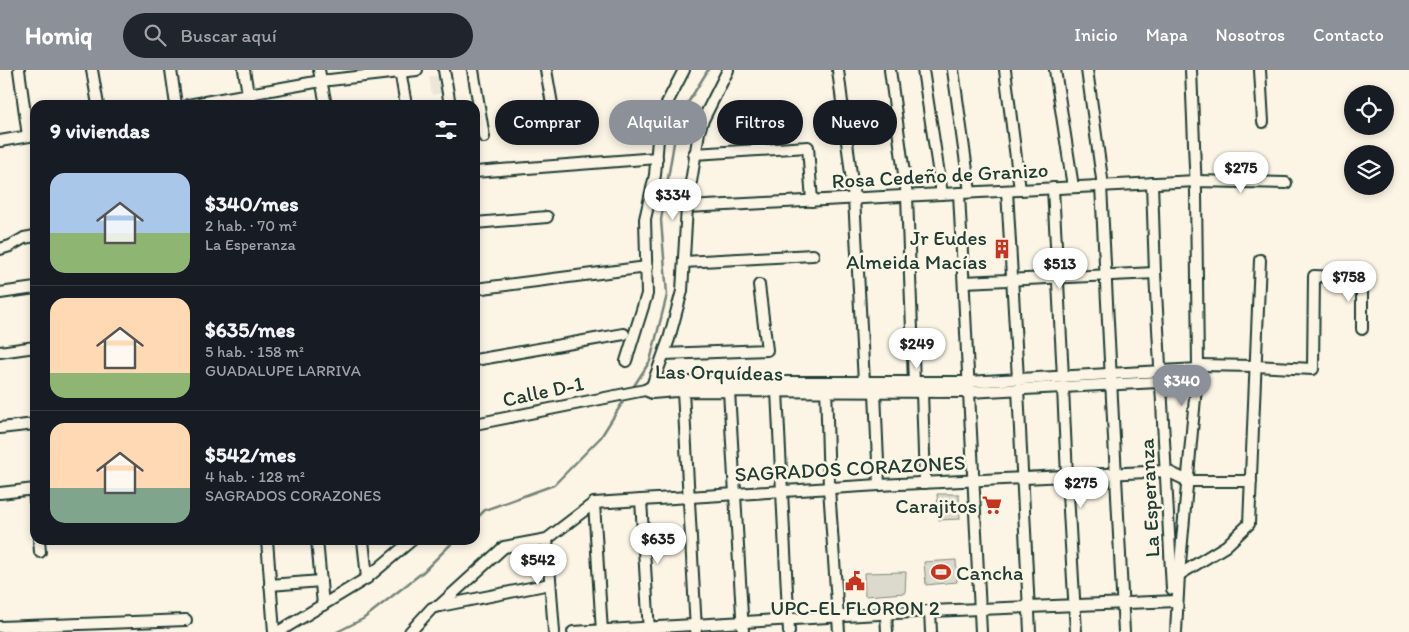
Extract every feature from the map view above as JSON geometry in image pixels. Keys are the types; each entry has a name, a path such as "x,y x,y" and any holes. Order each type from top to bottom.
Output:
{"street":[{"path":"19,70 30,130"},
{"path":"92,70 97,100"},
{"path":"171,70 175,100"},
{"path":"244,70 249,100 321,81 417,70"},
{"path":"319,70 325,100"},
{"path":"444,70 449,100"},
{"path":"474,70 478,100"},
{"path":"546,70 551,100"},
{"path":"626,361 647,294 645,219 655,175 659,128 664,112 684,70"},
{"path":"648,388 664,354 682,291 687,207 694,154 702,122 728,70"},
{"path":"838,70 854,198 864,382"},
{"path":"890,70 907,196 914,383"},
{"path":"923,70 942,194"},
{"path":"953,70 970,192"},
{"path":"1005,70 1020,190"},
{"path":"1056,70 1072,187"},
{"path":"1086,70 1102,186 1104,275 1124,632"},
{"path":"1176,576 1188,481 1198,367 1196,181 1191,70"},
{"path":"1260,70 1262,122"},
{"path":"400,71 405,100"},
{"path":"480,110 484,137"},
{"path":"0,141 30,135"},
{"path":"694,154 808,147 812,201"},
{"path":"480,172 657,158"},
{"name":"Rosa Cedeño de Granizo","path":"687,207 1196,181 1286,183"},
{"name":"La Esperanza","path":"1152,183 1155,273 1167,471 1176,576 1175,632"},
{"path":"1053,188 1066,476 1076,632"},
{"path":"1007,191 1030,632"},
{"path":"959,193 982,632"},
{"path":"480,223 547,217"},
{"path":"0,249 30,237"},
{"path":"684,262 813,255"},
{"path":"1176,576 1226,546 1249,524 1260,260"},
{"path":"480,288 647,267"},
{"path":"964,282 1155,273"},
{"name":"Las Orquídeas","path":"1111,380 1161,371 1198,367 1256,366 1312,369 1314,276 1362,278 1362,328"},
{"path":"664,354 767,350 759,285"},
{"path":"0,293 30,289"},
{"path":"480,359 624,334"},
{"path":"0,352 30,348"},
{"name":"Las Orquídeas","path":"648,388 681,382 826,387 875,392 922,392 968,387 1063,382 1197,380"},
{"name":"Las Orquídeas","path":"648,388 652,392 777,391 864,382 968,387"},
{"path":"826,387 829,488 839,632"},
{"name":"Calle D-1","path":"480,423 648,388"},
{"path":"683,391 696,628"},
{"path":"729,391 743,627"},
{"path":"777,391 789,632"},
{"path":"875,392 879,485"},
{"path":"922,392 925,483"},
{"path":"0,428 30,425"},
{"path":"1167,471 1188,481 1251,481"},
{"name":"SAGRADOS CORAZONES","path":"594,503 879,485 1167,471"},
{"path":"0,492 30,490"},
{"path":"642,500 649,630"},
{"path":"438,606 504,547 547,539 594,503"},
{"path":"594,503 602,631"},
{"path":"547,539 554,632"},
{"path":"39,545 40,552"},
{"path":"267,545 274,632"},
{"path":"317,545 323,605"},
{"path":"364,545 367,578"},
{"path":"278,632 367,578 406,545"},
{"path":"270,585 321,581"},
{"path":"410,632 432,608 550,584"},
{"path":"573,632 743,627 788,620 930,611 1175,601"},
{"path":"930,611 931,632"},
{"path":"886,614 887,632"},
{"path":"0,627 186,620"}],"shaded area":[{"path":"429,76 440,76 443,93 432,95"},
{"path":"937,494 959,494 960,519 939,520"},
{"name":"Cancha","path":"956,560 957,582 926,585 924,562"},
{"path":"906,572 905,593 865,596 864,573"}],"waterway":[{"path":"632,389 650,361 667,295 661,220 678,119 708,70"},
{"path":"480,515 485,510 554,485 601,437 626,397"},
{"path":"337,632 363,619 423,572 450,545"}],"place":[{"name":"Jr Eudes Almeida Macías","path":"1002,249"},
{"name":"Carajitos","path":"992,505"},
{"name":"Cancha","path":"941,572"},
{"name":"UPC-EL FLORON 2","path":"855,581"}]}
